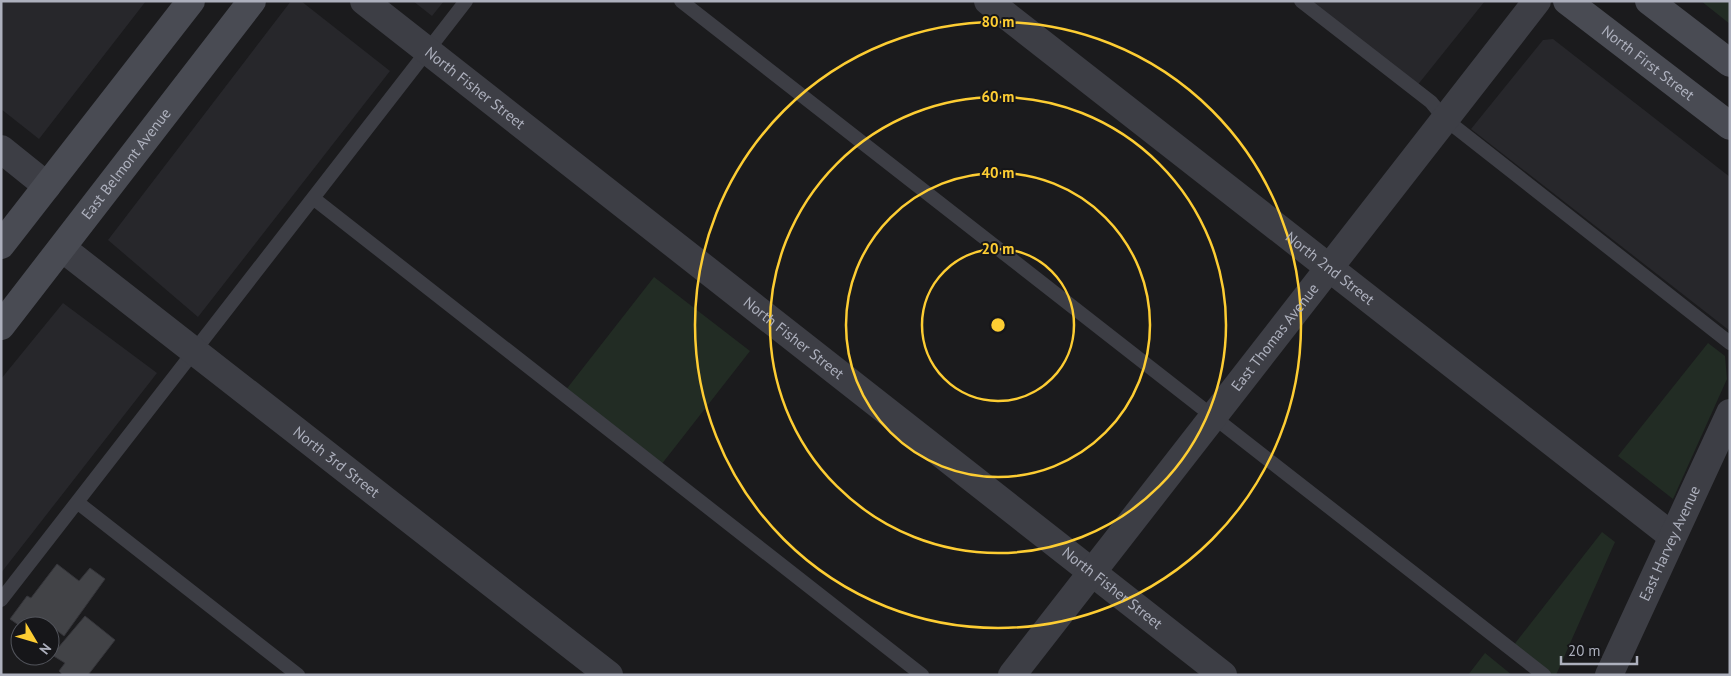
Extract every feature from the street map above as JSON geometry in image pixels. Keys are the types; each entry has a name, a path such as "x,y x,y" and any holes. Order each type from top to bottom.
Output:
{"main road":[{"path":"1,245 191,1"},
{"name":"East Belmont Avenue","path":"1,326 252,1"},
{"name":"North First Street","path":"1567,1 1730,126"},
{"path":"1649,1 1730,63"}],"street":[{"name":"North Fisher Street","path":"364,1 1223,675"},
{"name":"North 2nd Street","path":"988,1 1672,536"},
{"name":"East Thomas Avenue","path":"1012,675 1537,1"},
{"path":"1,149 47,186"},
{"name":"North 3rd Street","path":"62,248 609,675"},
{"name":"East Harvey Avenue","path":"1609,675 1730,413"}],"lane":[{"path":"1,600 466,1"},
{"path":"681,1 1544,675"},
{"path":"1301,1 1431,102 1445,119 1730,343"},
{"path":"313,198 922,675"},
{"path":"77,502 298,675"}],"shaded area":[{"path":"1,1 146,1 39,139 1,109"},
{"path":"291,1 301,1 390,71 198,317 108,240"},
{"path":"413,1 444,1 432,16"},
{"path":"1307,1 1485,1 1416,87"},
{"path":"1701,1 1730,1 1730,24"},
{"path":"1553,39 1730,177 1730,331 1471,129 1543,40"},
{"path":"654,277 750,351 661,465 565,391"},
{"path":"63,303 157,373 1,573 1,379"},
{"path":"1708,343 1725,356 1727,379 1673,499 1618,456"},
{"path":"1602,532 1615,542 1556,675 1550,675 1513,646"},
{"path":"1485,653 1512,675 1468,675"}],"building":[{"path":"57,564 79,581 90,568 105,579 64,636 60,633 60,616 12,616 27,596 31,598"},
{"path":"85,616 115,640 88,675 63,675 59,671 65,663 60,660 60,646"}]}
